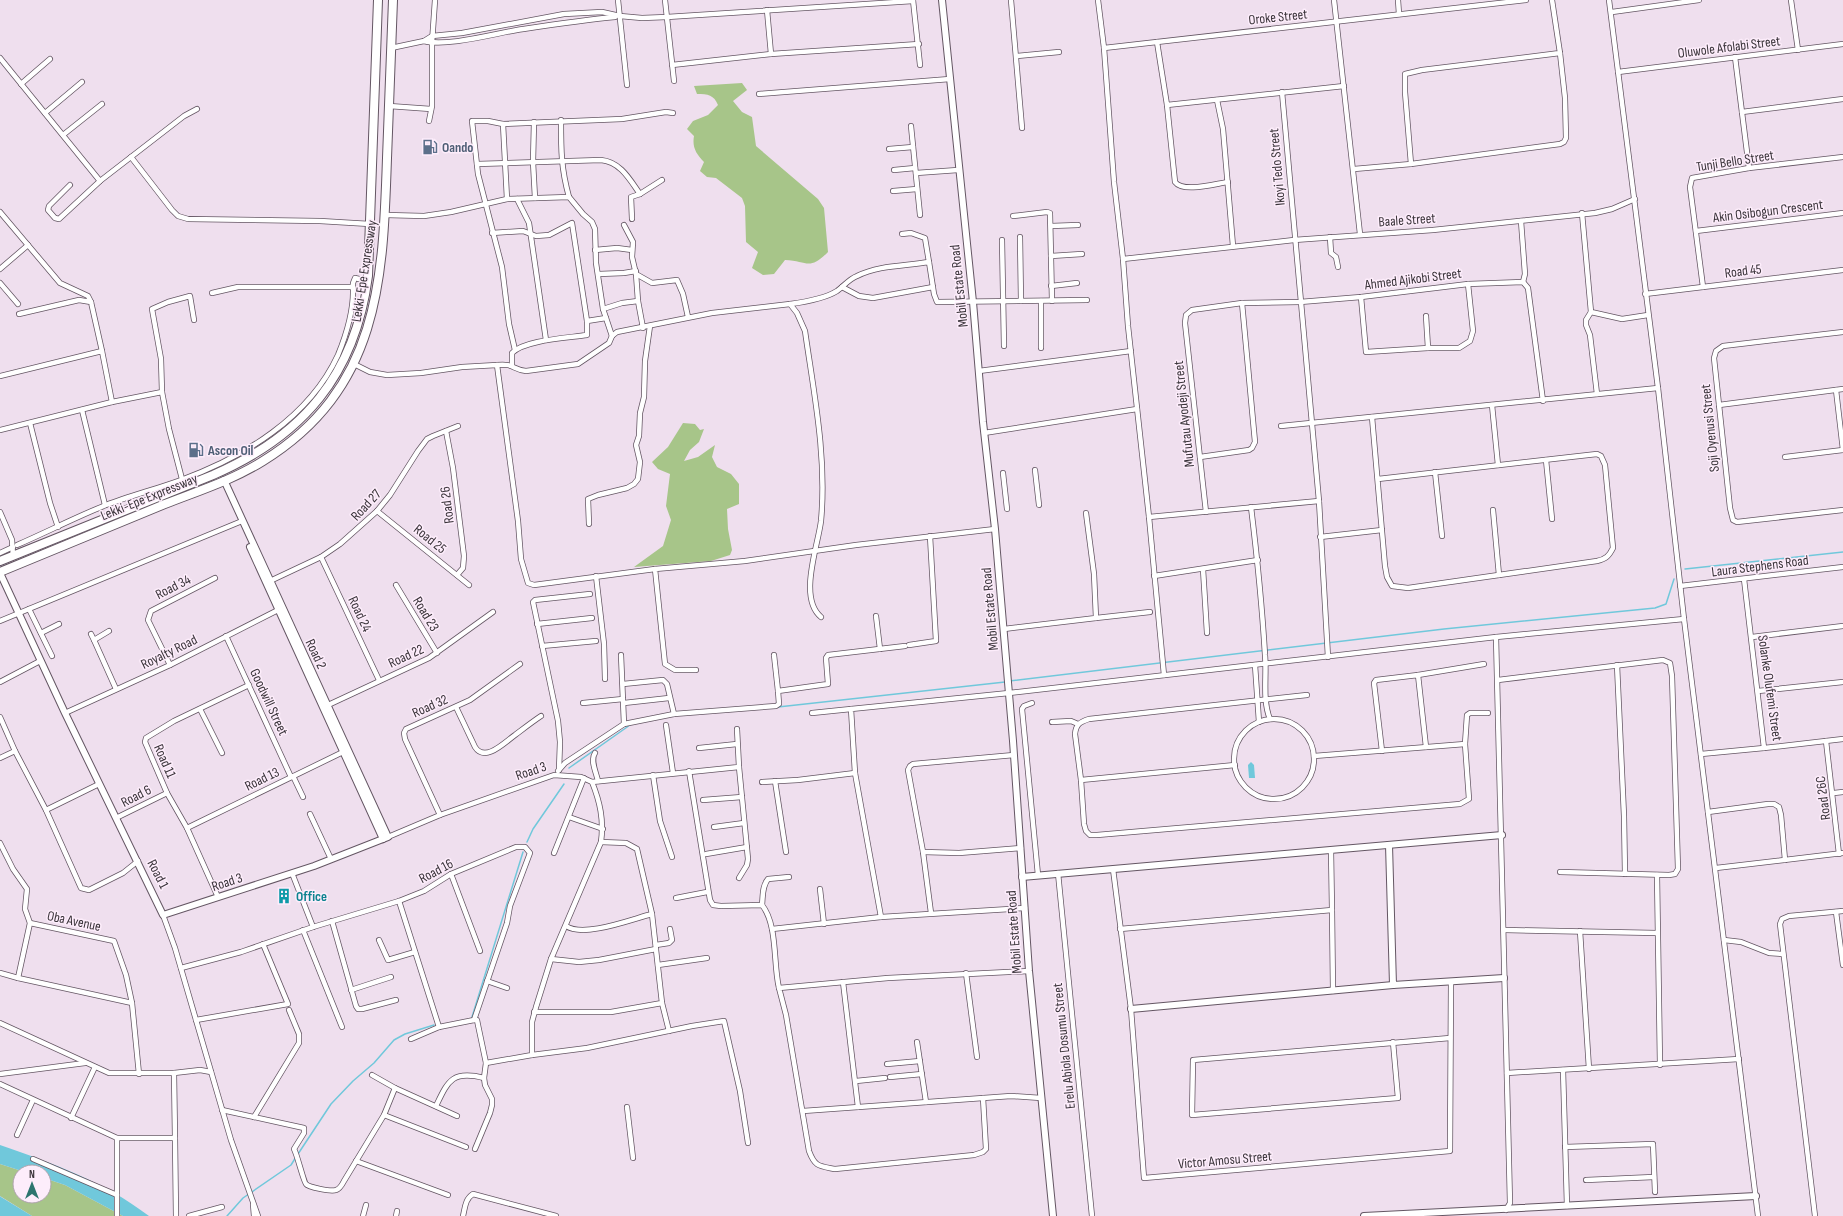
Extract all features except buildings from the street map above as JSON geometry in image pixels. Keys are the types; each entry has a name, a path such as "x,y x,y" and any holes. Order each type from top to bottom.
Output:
{"highway":[{"name":"Lekki-Epe Expressway","path":"0,561 13,556 18,548 230,468 253,455 287,431 319,399 339,371 361,317 367,281 378,0"},
{"name":"Lekki-Epe Expressway","path":"0,572 222,481 262,462 299,435 332,400 354,364 371,316 380,268 386,215 393,0"},
{"path":"368,267 380,268"}],"street":[{"path":"429,120 432,109 432,36 435,0"},
{"path":"618,0 627,85"},
{"path":"665,0 674,81"},
{"path":"424,41 432,43 463,40 570,21 620,16 667,17 913,0 920,65"},
{"name":"Mobil Estate Road","path":"942,0 958,170 973,302 984,433 995,529 1014,755 1029,971 1053,1216"},
{"path":"1011,0 1022,128"},
{"path":"1098,0 1104,48 1114,182 1164,674"},
{"path":"1334,0 1354,169 1360,234"},
{"path":"1398,0 1399,14"},
{"name":"Oroke Street","path":"1104,48 1526,0"},
{"path":"1354,169 1411,164 1560,144 1564,142 1566,138 1565,98 1552,0"},
{"path":"1609,0 1612,12 1645,294 1658,388 1680,586 1758,1216"},
{"path":"1612,12 1668,2 1699,0"},
{"path":"1791,0 1798,50"},
{"path":"767,10 771,54"},
{"path":"391,48 424,41 432,36 462,33 564,14 602,12 620,16"},
{"path":"518,23 518,30"},
{"path":"1157,42 1167,105 1175,182 1186,188 1228,182"},
{"path":"672,65 771,54 918,44"},
{"name":"Oluwole Afolabi Street","path":"1618,72 1843,44"},
{"path":"1017,56 1059,52"},
{"path":"1411,164 1405,74 1422,70 1560,53"},
{"path":"1736,57 1749,168"},
{"path":"0,58 100,181"},
{"path":"21,84 50,60"},
{"path":"759,94 950,79"},
{"path":"46,114 82,82"},
{"path":"1167,105 1344,86"},
{"name":"Ikoyi Tedo Street","path":"1282,92 1294,240 1319,501 1325,638 1328,657"},
{"path":"1742,112 1843,99"},
{"path":"1217,100 1223,129 1233,246"},
{"path":"63,135 102,104"},
{"path":"389,106 432,109"},
{"path":"70,185 49,206 48,210 55,218 59,219 100,181 184,116 197,109"},
{"path":"515,350 509,324 502,267 484,204 477,164 472,121 488,121 503,124 561,120 622,119 666,112 673,113"},
{"path":"561,120 561,161 564,179 569,197 583,214 592,222 595,228 595,250 603,308 612,336"},
{"path":"534,122 533,162 535,198"},
{"path":"503,124 507,199"},
{"path":"911,126 920,215"},
{"path":"889,149 913,147"},
{"path":"131,157 172,210 178,216 188,219 320,221 370,224"},
{"name":"Tunji Bello Street","path":"1702,287 1690,187 1691,179 1701,175 1749,168 1843,158"},
{"path":"477,164 504,162 610,161 624,171 640,194"},
{"path":"894,170 958,170"},
{"path":"632,219 631,197 640,194 662,180"},
{"path":"893,191 917,189"},
{"path":"386,215 424,216 450,212 507,199 517,200 569,197"},
{"path":"517,200 528,223 546,340"},
{"name":"Baale Street","path":"1123,259 1294,240 1360,234 1433,230 1582,213 1595,213 1612,209 1635,200"},
{"path":"0,212 60,283 88,296 102,351 112,402"},
{"path":"1013,216 1047,212 1050,213 1052,301"},
{"path":"1582,213 1591,312 1586,320 1586,324 1590,335 1597,394"},
{"name":"Akin Osibogun Crescent","path":"1696,231 1843,213"},
{"path":"1521,220 1525,274 1523,282 1528,288 1543,400"},
{"path":"492,233 523,231 536,236 549,234 572,223 587,321 587,336 546,340 515,350 512,353 512,365"},
{"path":"624,225 632,238 632,257 636,273 638,301 644,328"},
{"path":"1051,226 1078,225"},
{"path":"902,234 911,232 924,238 937,302 1087,300"},
{"path":"1020,237 1021,301"},
{"path":"1330,237 1331,253 1336,258 1338,267"},
{"path":"1002,240 1004,346"},
{"path":"0,269 28,245"},
{"path":"595,250 617,248 632,250"},
{"path":"1051,256 1082,254"},
{"path":"354,364 370,372 387,375 497,365 512,365 520,370 526,371 578,364 609,343 612,336 617,332 644,328 688,317 738,308 805,302 837,291 856,276 870,271 929,262"},
{"name":"Road 45","path":"1645,294 1843,270"},
{"path":"598,274 636,273 652,283 677,280 683,294 688,317"},
{"path":"0,553 18,548 105,505 182,479 262,441 298,411 330,372 348,326 352,305 353,283 355,278 367,281"},
{"name":"Ahmed Ajikobi Street","path":"1186,315 1192,310 1242,303 1300,302 1361,297 1468,284 1523,282"},
{"path":"0,283 18,304"},
{"path":"1051,286 1077,283"},
{"path":"1361,297 1366,352 1428,348 1459,348 1470,340 1473,331 1468,284"},
{"path":"212,292 238,286 353,287"},
{"path":"842,287 859,296 873,298 933,287"},
{"path":"182,479 169,429 162,392 161,359 152,310 168,302 190,296 194,320"},
{"path":"19,314 79,300 90,302"},
{"path":"603,308 638,301"},
{"path":"1041,301 1042,348"},
{"path":"1200,457 1249,450 1255,442 1242,303"},
{"path":"790,304 797,313 805,331 822,450 821,521 810,592 815,612 821,617"},
{"path":"1591,312 1622,319 1648,315"},
{"name":"Mufutau Ayodeji Street","path":"1186,315 1185,323 1206,512"},
{"path":"1426,316 1428,348"},
{"path":"587,321 606,318"},
{"path":"589,524 588,499 627,488 634,484 638,479 640,462 636,445 639,436 640,413 644,397 645,362 650,326"},
{"name":"Soji Oyenusi Street","path":"1843,332 1719,348 1716,351 1714,358 1730,508 1733,520 1737,522 1843,510"},
{"path":"0,376 102,351"},
{"path":"979,371 1131,351"},
{"path":"497,365 518,521 521,559 526,580 528,583 534,585 656,569 745,561 930,536 995,529"},
{"path":"1282,426 1658,388"},
{"path":"1719,405 1843,389"},
{"path":"1786,457 1843,450 1836,390"},
{"path":"0,430 112,402 162,392"},
{"path":"1492,405 1498,464"},
{"path":"984,433 1137,409"},
{"path":"82,410 105,505"},
{"path":"1372,417 1387,577 1392,586 1408,588 1597,561 1605,559 1612,548 1605,465 1601,456 1597,454 1498,464 1378,479"},
{"path":"30,423 50,503 58,527"},
{"name":"Road 27","path":"270,581 321,557 340,544 377,511 390,496 427,439 458,426"},
{"name":"Road 26","path":"446,431 454,468 464,556 462,568 457,575"},
{"path":"1546,460 1552,519"},
{"path":"1035,470 1038,505"},
{"path":"1435,472 1442,536"},
{"path":"1003,473 1007,509"},
{"name":"Road 2","path":"222,481 385,838"},
{"path":"1149,517 1319,501"},
{"path":"1251,508 1258,560 1266,664 1266,700 1270,719"},
{"path":"1493,510 1500,575"},
{"name":"Road 25","path":"377,511 468,585"},
{"path":"0,512 12,540 18,548"},
{"path":"1086,513 1094,574 1096,618"},
{"path":"0,621 241,522"},
{"name":"Road 2","path":"241,522 270,581 280,609"},
{"path":"1320,537 1382,530"},
{"path":"778,691 826,685 828,682 826,658 828,655 907,646 936,641 930,536"},
{"name":"Road 24","path":"321,557 378,680"},
{"path":"1154,576 1258,560"},
{"name":"Laura Stephens Road","path":"1680,586 1843,567"},
{"path":"656,569 665,664 676,670 696,670"},
{"path":"1203,569 1207,633"},
{"name":"Road 1","path":"0,572 40,661 163,915 181,968 222,1110 253,1200 254,1213 258,1216"},
{"path":"596,576 604,644 604,678"},
{"name":"Road 34","path":"170,665 148,620 151,611 215,578"},
{"name":"Solanke Olufemi Street","path":"1744,579 1764,748 1843,739"},
{"name":"Road 23","path":"396,585 436,653"},
{"path":"559,770 559,732 542,646 532,605 535,600 590,594"},
{"path":"29,609 52,656"},
{"name":"Royalty Road","path":"65,713 170,665 280,609"},
{"name":"Road 22","path":"325,706 378,680 407,669 436,653 492,612"},
{"path":"1004,629 1150,612"},
{"path":"876,616 880,649"},
{"path":"537,624 592,618"},
{"path":"812,713 1009,693 1496,637 1684,618"},
{"path":"41,633 59,624"},
{"path":"1752,637 1843,626"},
{"path":"94,640 109,631"},
{"path":"91,634 116,689"},
{"name":"Goodwill Street","path":"226,636 303,797"},
{"path":"1496,637 1505,930 1504,978 1510,1203 1506,1210"},
{"path":"542,646 596,641"},
{"path":"621,655 624,724"},
{"path":"554,775 576,756 624,724 674,714 776,706 779,704 774,655"},
{"path":"1498,680 1663,660 1670,663 1672,670 1678,869 1675,874 1669,875 1560,872"},
{"path":"0,682 40,661"},
{"name":"Road 32","path":"440,815 405,739 404,733 413,725 456,707 483,692 520,664"},
{"path":"1382,751 1374,683 1376,680 1418,675 1484,664"},
{"path":"1255,665 1258,722"},
{"path":"1616,665 1624,816 1625,874"},
{"path":"1418,675 1426,747"},
{"path":"623,684 663,680 667,684 669,698 674,714"},
{"path":"1758,691 1843,682"},
{"name":"Road 11","path":"218,897 186,828 145,747 146,738 174,721 249,685"},
{"path":"1052,722 1071,721 1078,724 1089,719 1307,695"},
{"path":"583,703 669,698"},
{"path":"1032,703 1024,706 1022,709 1038,875"},
{"path":"456,707 474,747 477,751 483,753 499,748 541,716"},
{"path":"200,709 222,753"},
{"path":"851,709 855,773 881,917"},
{"path":"1078,724 1075,734 1081,780 1084,824 1090,835 1460,804 1469,799 1465,744 1467,715 1470,713 1488,713"},
{"path":"0,717 15,751 46,810 81,888 89,890 123,873 138,861"},
{"path":"1270,719 1286,720 1297,725 1306,734 1312,744 1314,756 1313,769 1308,781 1298,791 1280,798 1260,796 1248,789 1239,778 1235,765 1234,753 1238,742 1245,731 1258,722 1270,719"},
{"path":"666,725 673,773"},
{"path":"737,729 737,744 747,847 747,865 740,878"},
{"name":"Road 26C","path":"1826,741 1841,853"},
{"path":"699,748 737,744"},
{"path":"1314,756 1465,744"},
{"path":"1701,754 1764,748"},
{"path":"0,758 15,751"},
{"name":"Road 13","path":"186,828 345,751"},
{"path":"595,753 593,756 593,762 598,780"},
{"path":"931,914 923,852 908,770 910,766 913,764 1014,755"},
{"path":"1081,780 1235,765"},
{"path":"532,1055 532,1022 551,959 601,842 603,829 598,798 592,782 598,780 739,767"},
{"path":"689,771 707,892 710,900 714,905 721,906 762,905 768,911 772,929 779,988 786,1015 809,1151 813,1162 820,1167 835,1169 974,1155 983,1152 986,1149 983,1098"},
{"path":"762,782 798,780 855,773"},
{"name":"Road 3","path":"163,915 292,873 385,838 440,815 554,775 565,774 584,778 592,782"},
{"path":"653,775 660,821 672,857"},
{"path":"554,853 584,778"},
{"path":"774,781 786,852"},
{"path":"46,810 99,784"},
{"path":"1834,793 1843,792"},
{"name":"Road 6","path":"116,818 167,793"},
{"path":"703,800 742,797"},
{"path":"1708,812 1768,804 1774,804 1779,807 1785,860"},
{"path":"310,814 331,859"},
{"path":"569,817 603,829"},
{"path":"714,827 744,823"},
{"path":"1022,877 1502,835"},
{"path":"0,842 13,869 27,889 25,909 30,923 18,978"},
{"path":"601,842 626,843 637,849 652,914 662,1003 669,1030"},
{"path":"1390,845 1393,985"},
{"name":"Road 16","path":"181,968 222,958 303,930 399,901 424,890 451,874 520,846 525,846 530,852 510,906 506,923 474,1020"},
{"path":"706,854 747,847"},
{"path":"923,852 959,853 1021,848"},
{"path":"1331,850 1334,991"},
{"path":"1716,868 1841,853"},
{"name":"Victor Amosu Street","path":"1113,869 1131,1009 1144,1178 1450,1151 1451,982"},
{"path":"292,873 313,927"},
{"name":"Erelu Abiola Dosumu Street","path":"1058,873 1092,1216"},
{"path":"451,874 480,951"},
{"path":"1657,875 1660,1065"},
{"path":"762,905 763,889 768,879 788,878"},
{"path":"820,889 824,924"},
{"path":"676,898 707,892"},
{"path":"399,901 439,1027"},
{"path":"772,929 881,917 1025,908"},
{"path":"1120,929 1332,910"},
{"path":"1815,1216 1804,1113 1780,929 1782,919 1789,916 1843,911"},
{"path":"1836,912 1843,965"},
{"path":"566,926 578,930 597,929 652,914"},
{"path":"332,921 351,990 358,1009 396,1000"},
{"name":"Oba Avenue","path":"30,923 114,941 126,975 132,1003"},
{"path":"551,959 579,962 599,960 656,947 672,940 670,929"},
{"path":"303,930 342,1027"},
{"path":"1505,930 1657,933"},
{"path":"1580,932 1589,1069"},
{"path":"379,940 388,960 416,952"},
{"path":"1724,940 1741,942 1768,952 1783,954"},
{"path":"196,1020 288,1004 263,944"},
{"path":"658,965 707,958"},
{"path":"779,988 966,973 1029,971"},
{"path":"0,973 132,1003 139,1074"},
{"path":"966,973 978,1057"},
{"path":"351,990 391,977"},
{"path":"1131,1009 1393,985 1504,978"},
{"path":"487,981 507,988"},
{"path":"844,982 858,1107"},
{"path":"534,1012 611,1012 662,1003"},
{"path":"254,1117 299,1043 299,1034 289,1010"},
{"path":"411,1039 439,1027 446,1027 477,1020 486,1063 484,1078 486,1090 492,1099 492,1105 475,1149"},
{"path":"486,1063 587,1048 669,1030 724,1021 740,1091 748,1143"},
{"path":"0,1023 112,1074 174,1073 200,1070 211,1072"},
{"path":"1393,1042 1398,1098 1192,1115 1193,1060 1393,1042 1450,1038"},
{"path":"917,1042 926,1102"},
{"path":"1507,1073 1660,1065 1739,1059"},
{"path":"200,1070 208,1060"},
{"path":"887,1064 920,1061"},
{"path":"0,1074 85,1062"},
{"path":"71,1118 94,1066"},
{"path":"1563,1070 1567,1206"},
{"path":"174,1073 176,1216"},
{"path":"856,1081 922,1074"},
{"path":"372,1075 394,1088 457,1116"},
{"path":"436,1106 446,1084 452,1079 473,1075 484,1078"},
{"path":"0,1084 117,1138 174,1138"},
{"path":"222,1110 304,1128 304,1133 295,1150 299,1158 306,1185 331,1191 338,1189 341,1186 384,1114 394,1088"},
{"path":"803,1111 1011,1096 1041,1098"},
{"path":"17,1135 34,1100"},
{"path":"627,1107 633,1158"},
{"path":"384,1114 466,1147"},
{"path":"117,1138 117,1216"},
{"path":"1565,1147 1653,1144 1655,1192"},
{"path":"33,1159 117,1196"},
{"path":"356,1161 448,1195"},
{"path":"1586,1180 1654,1177"},
{"path":"463,1216 466,1202 473,1194 556,1216"},
{"path":"1364,1216 1506,1210 1756,1196"},
{"path":"363,1216 366,1205"},
{"path":"189,1216 222,1207"}],"green space":[{"path":"742,83 747,90 733,101 742,112 752,117 756,146 818,199 824,208 828,252 822,258 808,264 785,260 774,274 763,275 752,268 758,252 746,242 745,206 742,198 716,178 707,177 700,171 704,162 695,150 694,136 687,129 693,121 708,115 718,105 712,97 704,94 697,94 694,86"},
{"path":"683,423 695,424 700,430 704,429 699,442 690,450 684,461 698,457 715,445 712,457 717,467 731,474 739,484 739,504 727,509 728,529 732,550 730,555 711,561 634,567 663,546 671,520 666,506 670,474 658,469 652,462 668,447"},
{"path":"0,1164 12,1168 12,1204 0,1196"},
{"path":"52,1181 65,1185 123,1216 32,1216 13,1204 52,1204"}],"water":[{"path":"1251,762 1254,765 1255,778 1249,778 1248,765"},
{"path":"0,1145 52,1164 12,1164 12,1168 0,1164"},
{"path":"52,1164 96,1183 132,1204 149,1216 123,1216 65,1185 52,1181"},
{"path":"0,1196 32,1216 0,1216"}],"waterway":[{"path":"1685,569 1843,552"},
{"path":"1009,681 1444,629 1655,608 1666,604 1674,579"},
{"path":"778,707 1005,682"},
{"path":"569,768 630,725"},
{"path":"527,842 533,829 564,784"},
{"path":"472,1017 523,852"},
{"path":"298,1154 331,1104 353,1081 374,1063 394,1040 405,1034 434,1025"},
{"path":"227,1216 243,1198 291,1165 296,1157"}],"place":[{"name":"Oando","path":"430,147"},
{"name":"Ascon Oil","path":"196,450"},
{"name":"Office","path":"284,896"}]}
